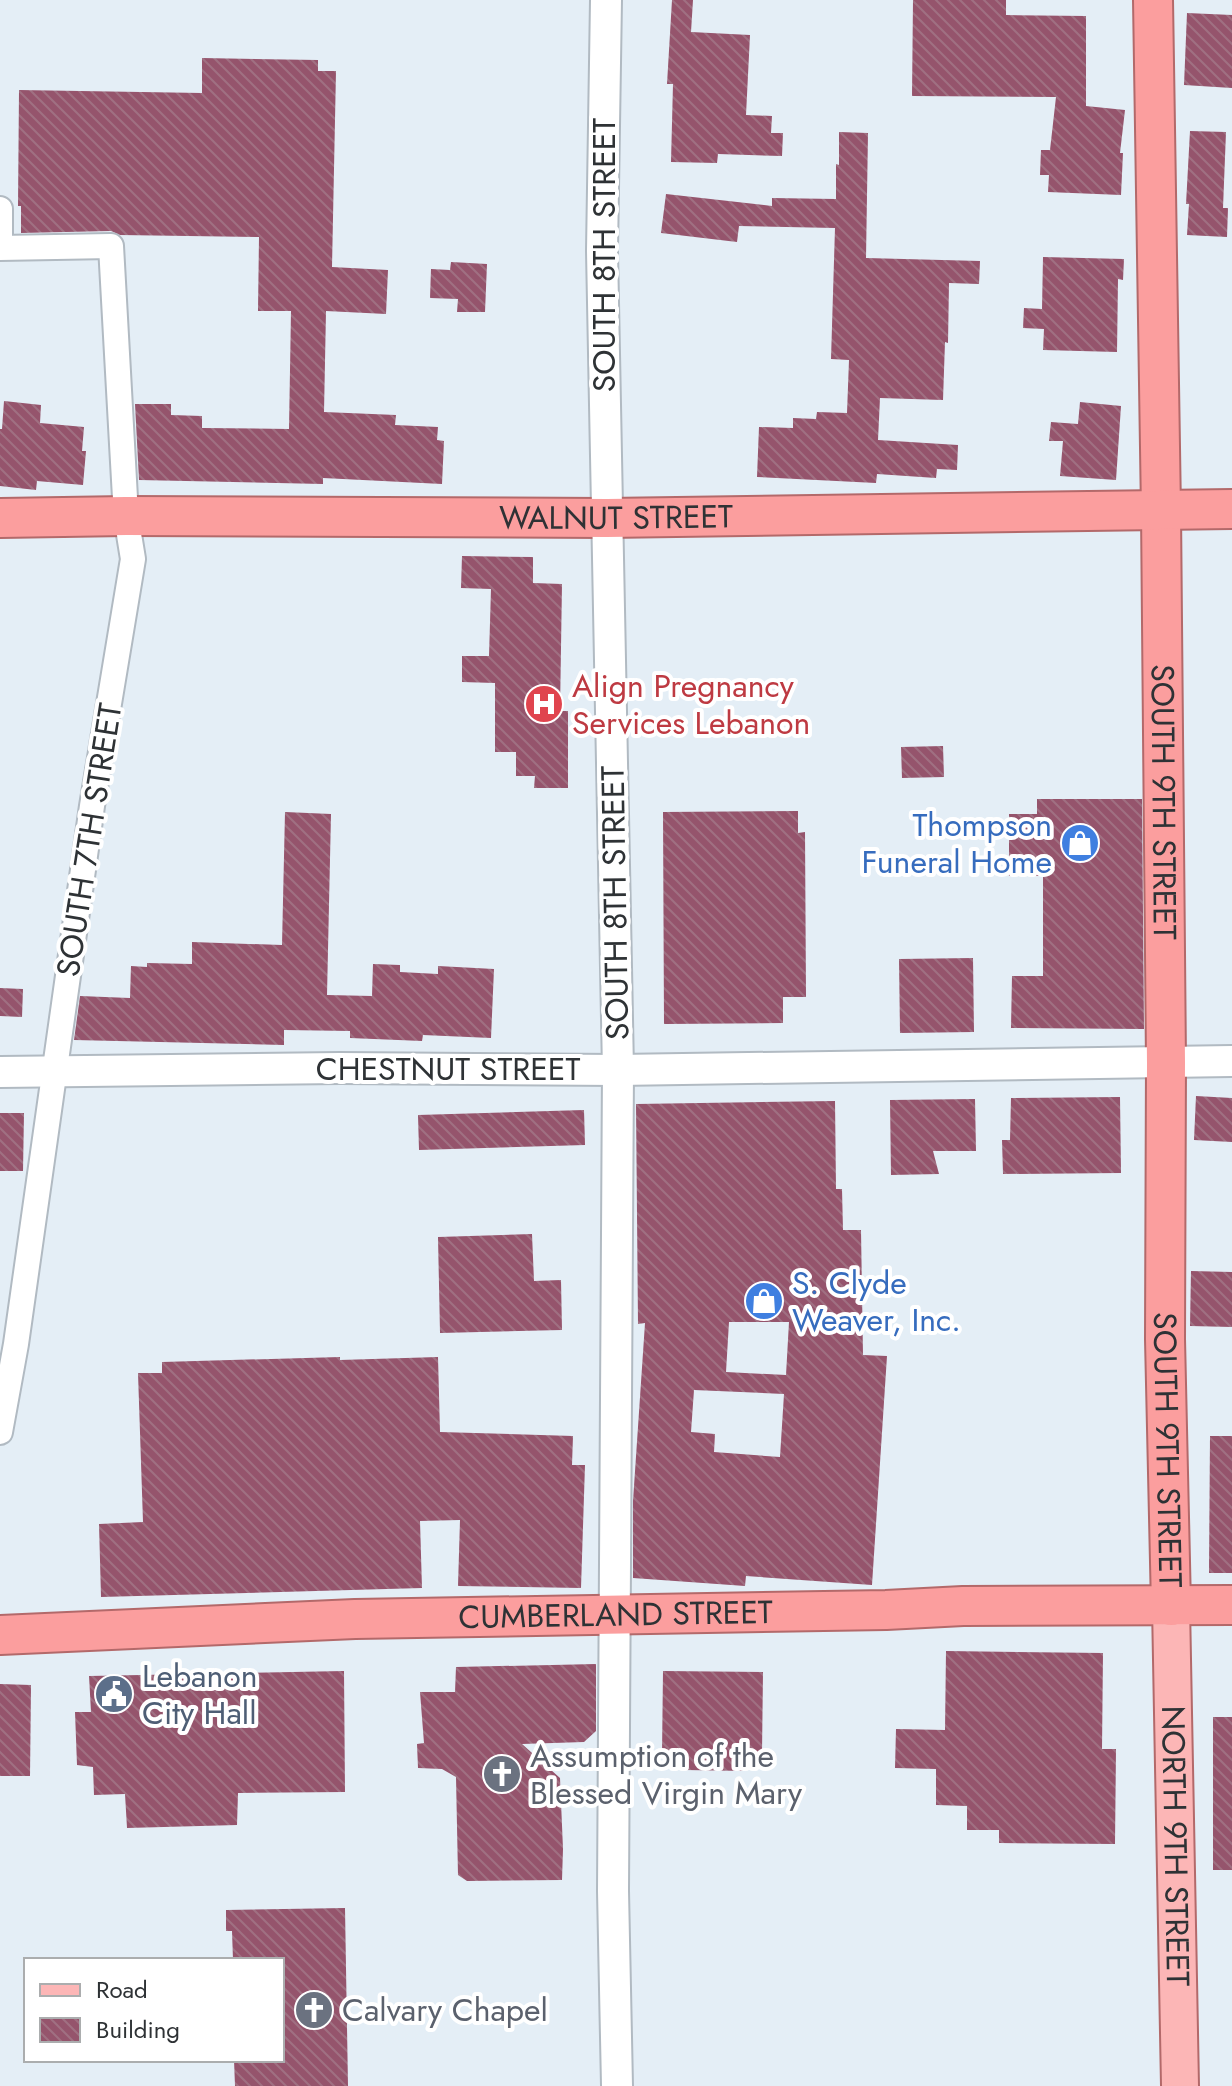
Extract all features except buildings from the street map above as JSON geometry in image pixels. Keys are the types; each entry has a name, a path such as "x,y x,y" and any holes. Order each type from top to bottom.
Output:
{"highway":[{"name":"SOUTH 9TH STREET","path":"1153,0 1166,1063 1165,1339 1171,1606"},
{"name":"WALNUT STREET","path":"0,518 607,518 1232,509"},
{"name":"CUMBERLAND STREET","path":"0,1635 355,1619 963,1606 1232,1605"}],"main road":[{"name":"NORTH 9TH STREET","path":"1171,1606 1180,2086"}],"street":[{"name":"SOUTH 8TH STREET","path":"606,0 602,251 618,1070 613,1891 617,2086"},
{"path":"0,209 0,248"},
{"name":"SOUTH 7TH STREET","path":"0,248 111,246 126,516 133,559 92,806 16,1344 0,1432"},
{"name":"CHESTNUT STREET","path":"0,1072 340,1068 618,1070 1232,1061"}],"place":[{"name":"Align Pregnancy Services Lebanon","path":"544,704"},
{"name":"Thompson Funeral Home","path":"1080,843"},
{"name":"S. Clyde Weaver, Inc.","path":"764,1301"},
{"name":"Lebanon City Hall","path":"114,1694"},
{"name":"Assumption of the Blessed Virgin Mary","path":"502,1774"},
{"name":"Calvary Chapel","path":"314,2010"}]}
